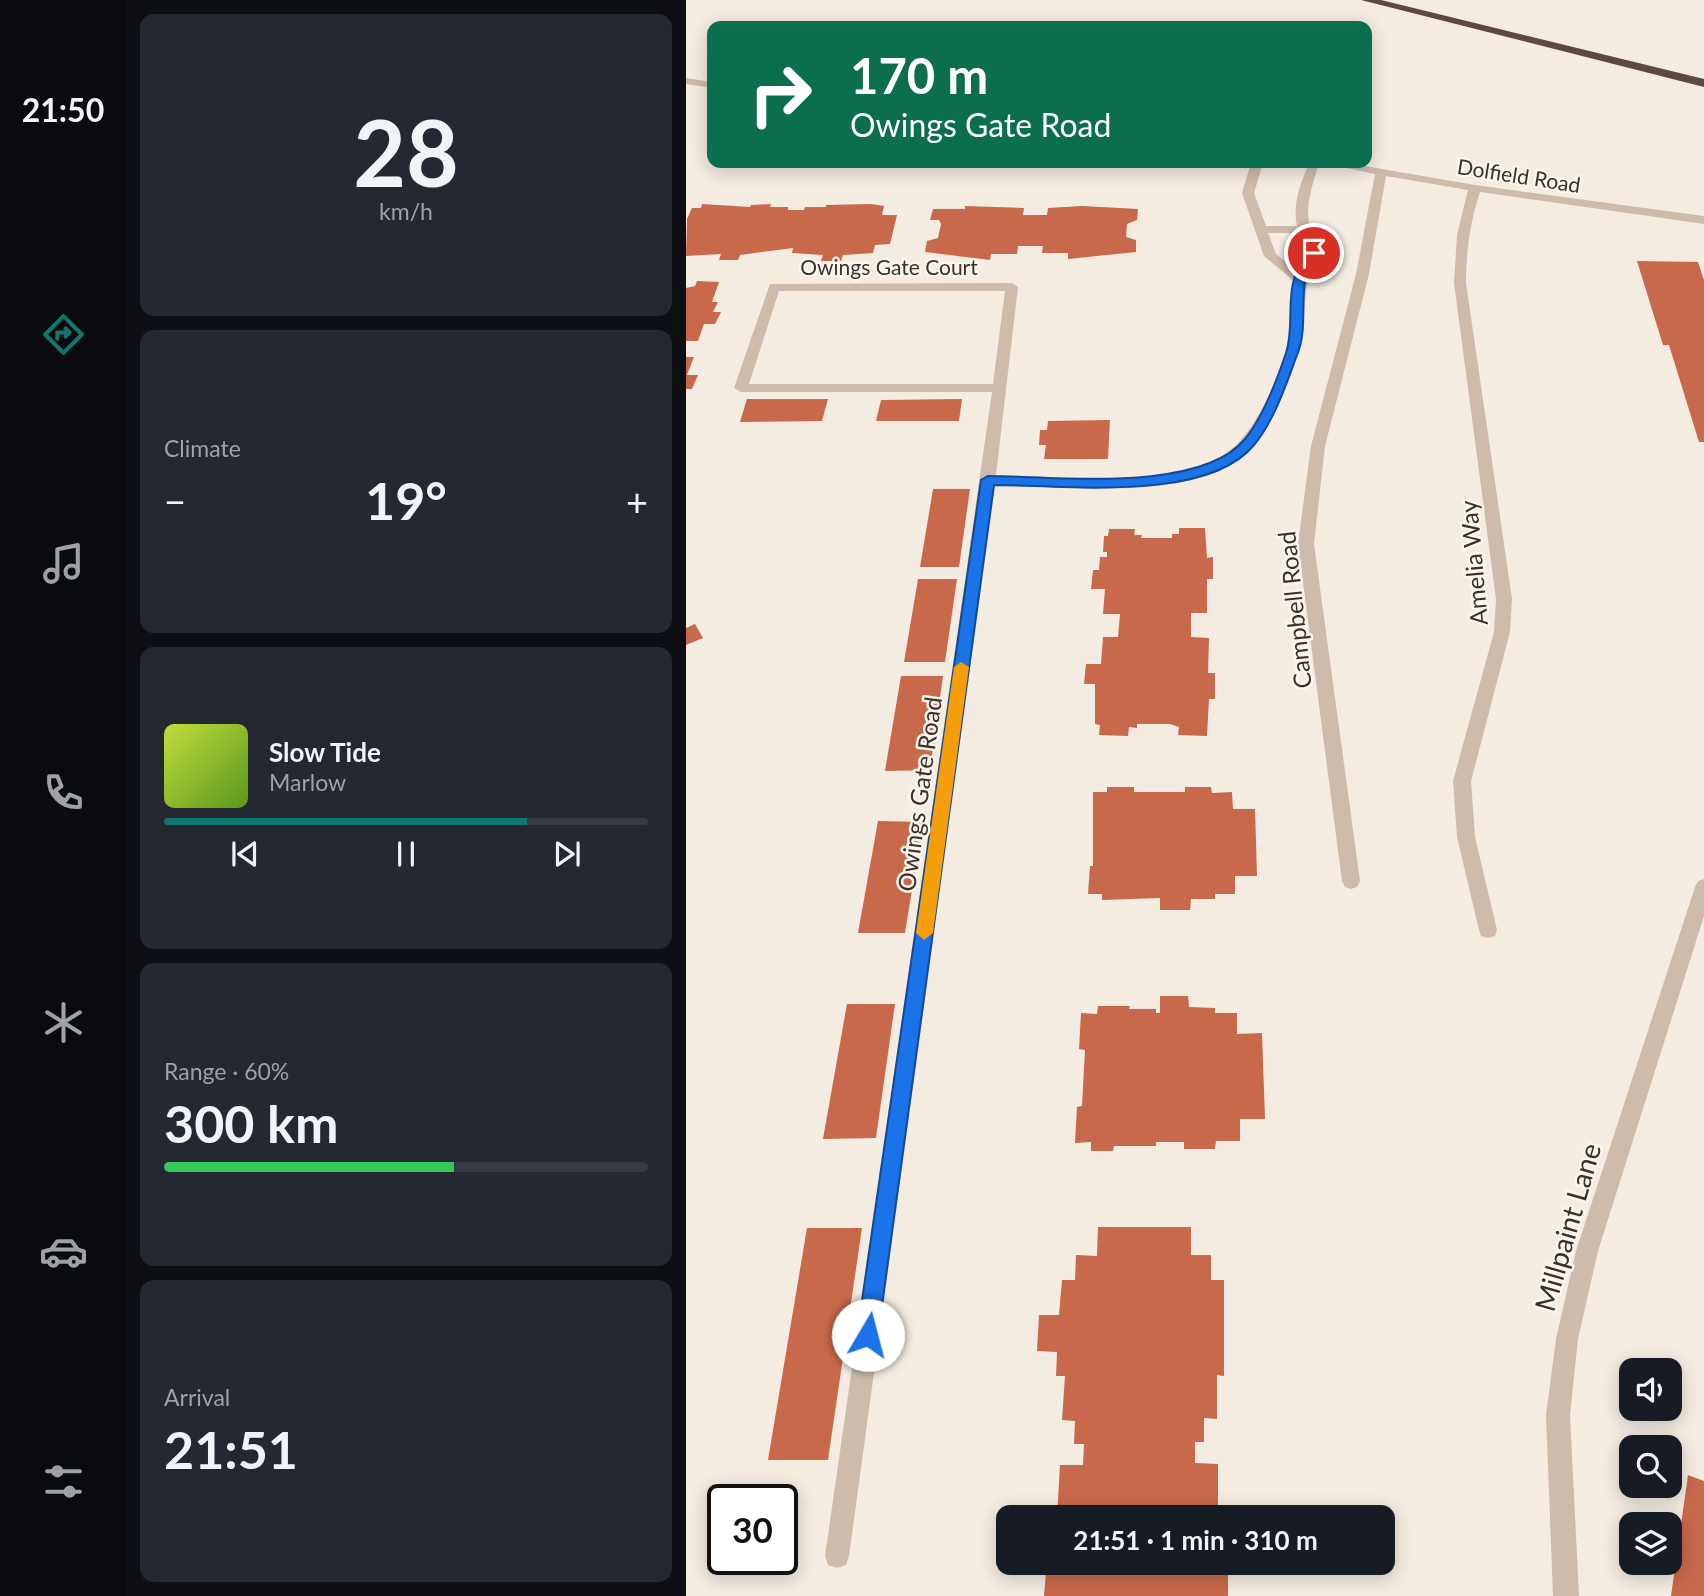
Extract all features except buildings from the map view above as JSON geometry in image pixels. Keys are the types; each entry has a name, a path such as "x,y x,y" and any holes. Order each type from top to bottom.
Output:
{"highway":[{"path":"1367,0 1704,83"},
{"path":"1567,50 1704,90"}],"street":[{"path":"686,81 707,84"},
{"path":"1256,168 1248,193 1270,256 1300,280"},
{"path":"988,480 1153,482 1208,472 1248,444 1263,421 1293,352 1298,324 1300,280 1314,253 1301,229 1301,198 1312,168"},
{"name":"Dolfield Road","path":"1355,168 1704,220"},
{"name":"Campbell Road","path":"1351,881 1306,544 1307,506 1309,480 1360,285 1381,173"},
{"name":"Amelia Way","path":"1475,188 1462,225 1459,251 1460,283 1504,600 1502,632 1462,781 1462,807 1465,837 1488,930"},
{"path":"1261,230 1301,229"},
{"name":"Owings Gate Court","path":"988,480 997,388 1012,287 774,287 741,388 997,388"},
{"name":"Owings Gate Road","path":"837,1556 988,480"},
{"name":"Millpaint Lane","path":"1566,1596 1558,1415 1567,1339 1587,1251 1704,887"}],"slow traffic":[{"path":"924,933 961,667"}],"route":[{"path":"868,1335 988,480 1153,482 1208,472 1227,460 1248,444 1263,421 1293,352 1298,324 1300,280 1314,253"}]}
